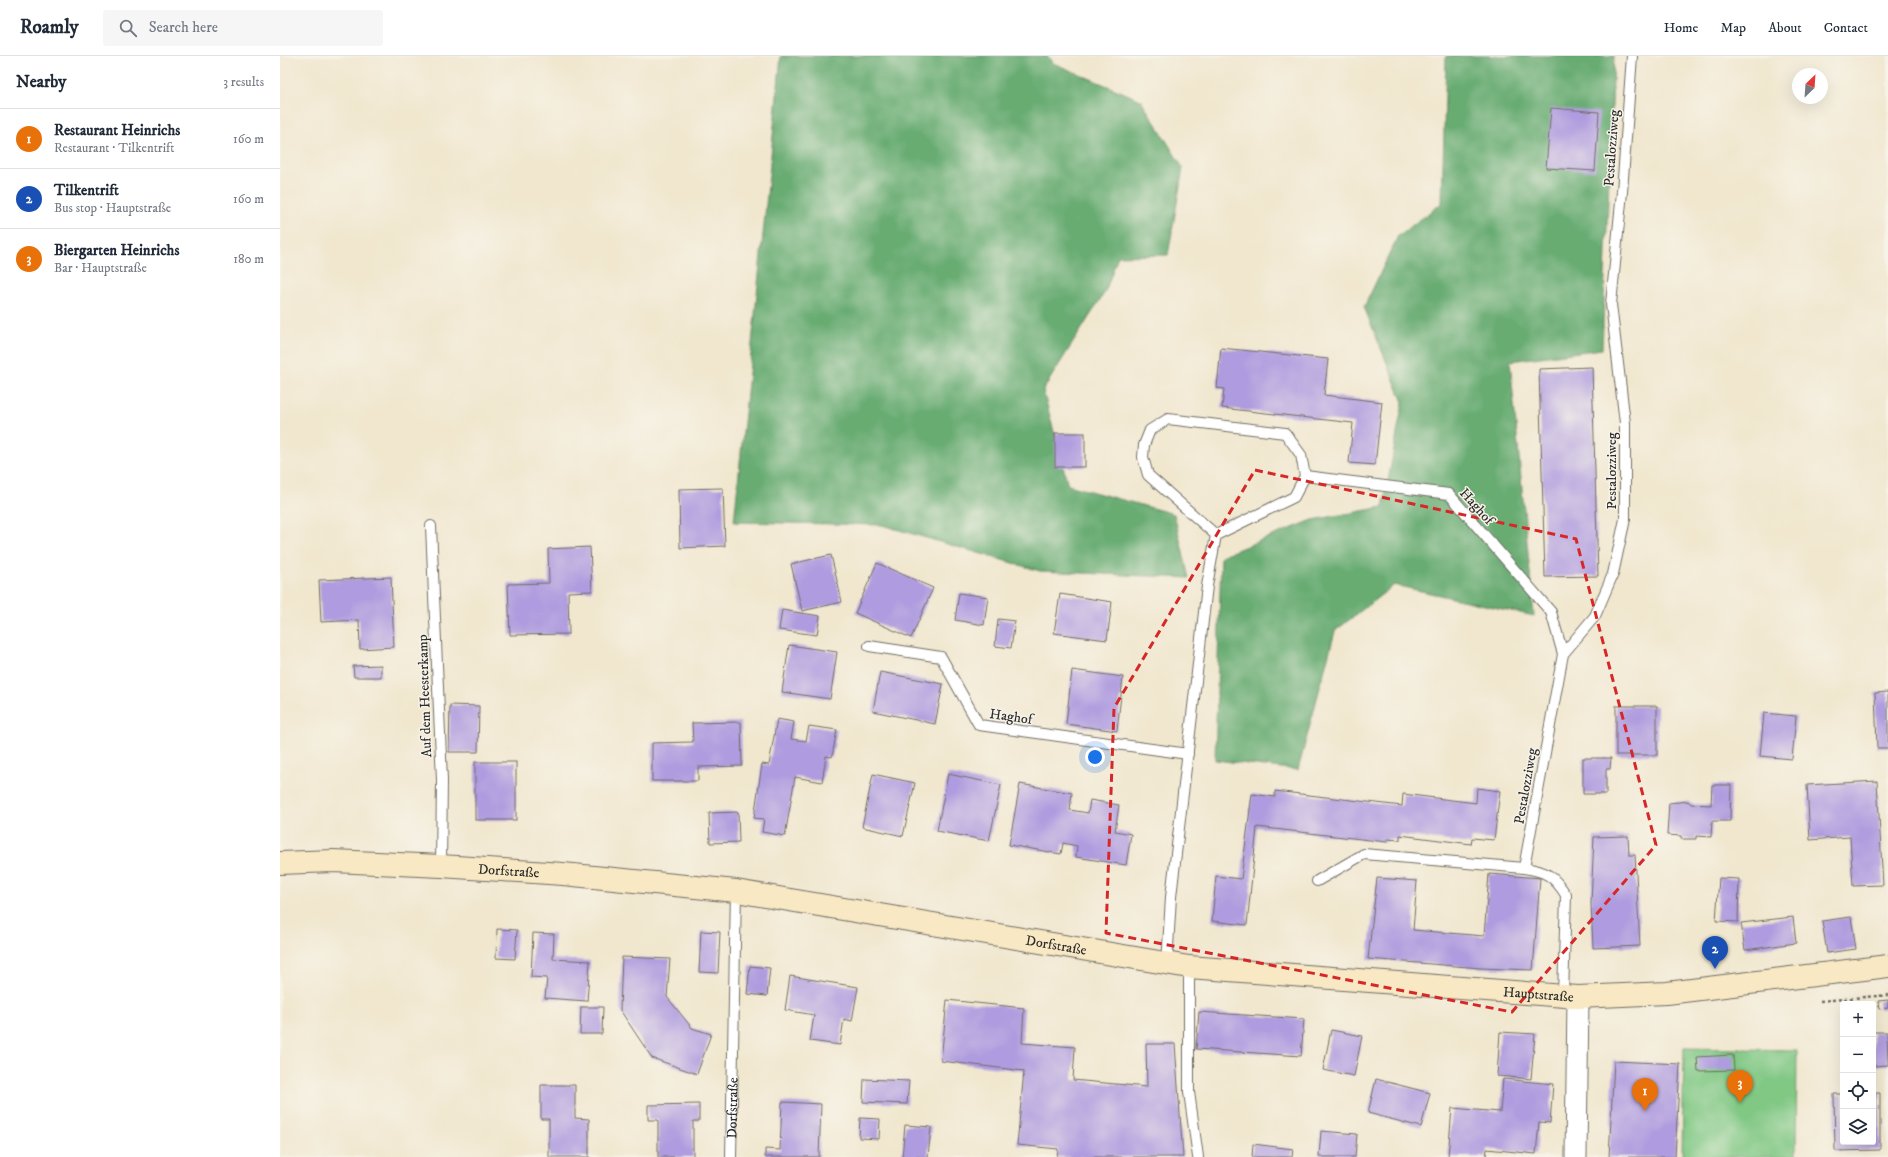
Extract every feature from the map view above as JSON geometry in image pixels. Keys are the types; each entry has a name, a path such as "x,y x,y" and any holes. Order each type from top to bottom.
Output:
{"main road":[{"name":"Dorfstraße","path":"280,863 333,861 441,866 563,874 736,891 1189,967"},
{"name":"Hauptstraße","path":"1189,967 1570,996 1667,993 1888,966"}],"street":[{"path":"1570,996 1576,1157"}],"lane":[{"name":"Pestalozziweg","path":"1524,868 1563,654 1594,616 1613,574 1625,519 1625,423 1611,304 1622,192 1632,56"},
{"path":"1168,419 1285,433 1301,455 1305,476 1294,497 1216,535 1148,474 1143,457 1144,445 1150,430 1168,419"},
{"name":"Haghof","path":"1305,476 1449,494 1551,612 1563,654"},
{"name":"Auf dem Heesterkamp","path":"431,526 442,780 441,866"},
{"path":"1167,964 1172,897 1207,586 1216,535"},
{"name":"Haghof","path":"869,646 941,657 978,725 1188,754"},
{"path":"1317,881 1364,854 1542,870 1558,882 1566,895 1570,996"},
{"name":"Dorfstraße","path":"731,1157 736,891"},
{"path":"1189,967 1189,1092 1198,1157"}],"highlighted area":[{"path":"1255,470 1576,539 1656,845 1512,1012 1106,933 1114,708"}],"green space":[{"path":"781,56 1047,56 1053,63 1141,100 1183,168 1168,255 1118,256 1105,292 1043,390 1068,485 1174,514 1189,578 1040,571 882,525 734,522"},
{"path":"1446,56 1614,56 1602,349 1510,361 1534,616 1394,585 1335,631 1298,770 1215,760 1221,556 1313,520 1383,507 1403,402 1364,307 1398,236 1442,203"},
{"path":"1684,1048 1797,1050 1796,1157 1682,1157"}],"building":[{"path":"1551,108 1599,112 1595,171 1546,168"},
{"path":"1221,348 1328,359 1324,395 1382,402 1375,465 1349,463 1353,423 1222,408 1224,389 1217,388"},
{"path":"1592,367 1598,576 1545,577 1539,369"},
{"path":"1055,433 1085,433 1085,467 1055,467"},
{"path":"723,488 725,546 680,548 679,489"},
{"path":"590,547 592,591 568,592 569,634 510,635 508,584 549,583 548,549"},
{"path":"831,555 842,602 802,611 791,564"},
{"path":"877,563 933,588 911,638 855,613"},
{"path":"391,577 394,647 360,649 359,620 321,622 319,580"},
{"path":"959,593 988,597 984,625 955,620"},
{"path":"1060,594 1112,602 1107,640 1054,633"},
{"path":"782,610 820,616 817,635 779,630"},
{"path":"998,619 1015,621 1011,648 995,646"},
{"path":"789,645 837,652 830,699 782,692"},
{"path":"381,665 381,677 354,677 353,666"},
{"path":"1072,670 1123,677 1117,731 1066,724"},
{"path":"880,672 943,684 935,724 873,711"},
{"path":"1888,692 1888,748 1877,748 1875,693"},
{"path":"450,705 479,706 478,752 449,752"},
{"path":"1616,706 1657,706 1657,755 1616,755"},
{"path":"1764,713 1796,716 1792,759 1760,756"},
{"path":"777,719 794,722 791,739 806,741 809,726 837,730 832,757 826,756 822,782 795,777 785,836 762,832 764,819 754,818 762,764 769,765"},
{"path":"741,722 742,766 698,767 698,781 652,781 652,743 693,742 692,723"},
{"path":"1583,758 1611,758 1610,769 1606,769 1606,794 1583,794"},
{"path":"475,762 516,762 516,820 475,820"},
{"path":"873,774 915,783 903,836 862,827"},
{"path":"948,774 1001,785 989,841 937,831"},
{"path":"1877,781 1883,885 1853,886 1850,837 1810,840 1807,785"},
{"path":"1020,784 1072,793 1070,810 1088,813 1090,800 1119,805 1115,831 1131,834 1126,865 1076,857 1077,846 1063,843 1061,854 1009,845"},
{"path":"1712,785 1731,785 1730,821 1712,821 1711,837 1696,836 1696,839 1681,839 1681,836 1667,835 1669,803 1688,801 1691,804 1711,805"},
{"path":"1477,788 1500,791 1494,840 1472,838 1471,844 1400,835 1400,840 1387,839 1387,842 1257,827 1247,925 1212,921 1216,876 1241,879 1252,794 1275,797 1275,791 1402,806 1403,794 1476,803"},
{"path":"738,812 739,842 710,843 709,813"},
{"path":"1628,836 1629,855 1635,855 1640,946 1593,948 1591,903 1594,837"},
{"path":"1489,874 1540,878 1533,970 1481,968 1368,959 1377,878 1417,881 1413,930 1484,936"},
{"path":"1719,878 1739,879 1738,922 1716,921"},
{"path":"1793,917 1796,943 1745,950 1741,923"},
{"path":"1851,917 1856,949 1827,953 1822,921"},
{"path":"497,929 517,930 515,959 496,958"},
{"path":"701,931 720,932 718,973 699,972"},
{"path":"533,933 554,934 553,959 590,961 587,1001 545,998 547,978 531,977"},
{"path":"622,957 670,959 667,997 692,1028 711,1034 697,1074 652,1058 620,1010"},
{"path":"750,966 770,968 767,996 747,994"},
{"path":"790,976 858,987 852,1021 844,1019 840,1045 810,1041 814,1015 785,1010"},
{"path":"947,1000 1024,1008 1022,1043 1075,1047 1073,1080 1147,1087 1146,1044 1175,1044 1183,1157 1057,1157 1058,1149 1017,1145 1024,1071 941,1061"},
{"path":"1888,1000 1888,1008 1879,1009 1878,1001"},
{"path":"581,1007 603,1007 602,1034 580,1034"},
{"path":"1199,1012 1304,1019 1301,1056 1196,1049"},
{"path":"1331,1030 1362,1036 1354,1076 1323,1070"},
{"path":"1500,1032 1535,1034 1531,1079 1497,1076"},
{"path":"1876,1032 1887,1032 1888,1065 1876,1066"},
{"path":"1733,1055 1734,1070 1698,1071 1697,1057"},
{"path":"1614,1061 1680,1064 1675,1157 1609,1157"},
{"path":"864,1079 909,1081 907,1104 863,1102"},
{"path":"1376,1079 1430,1093 1421,1127 1368,1113"},
{"path":"1503,1079 1553,1084 1550,1123 1539,1122 1536,1154 1487,1149 1486,1157 1448,1157 1452,1108 1500,1112"},
{"path":"541,1085 575,1085 575,1118 589,1119 589,1157 549,1157 549,1119 541,1119"},
{"path":"1876,1093 1880,1093 1880,1150 1835,1151 1834,1094 1840,1094 1840,1145 1876,1145"},
{"path":"782,1102 821,1104 819,1157 765,1157 765,1149 780,1150"},
{"path":"699,1104 699,1121 693,1121 693,1157 658,1157 658,1120 648,1120 648,1105"},
{"path":"860,1118 880,1119 879,1139 859,1138"},
{"path":"905,1125 931,1127 928,1157 902,1157"},
{"path":"1321,1131 1357,1134 1355,1157 1319,1157"},
{"path":"1253,1144 1293,1149 1292,1157 1252,1157"}],"place":[{"name":"Tilkentrift","path":"1715,969"},
{"name":"Biergarten Heinrichs","path":"1740,1103"},
{"name":"Restaurant Heinrichs","path":"1645,1111"}]}
